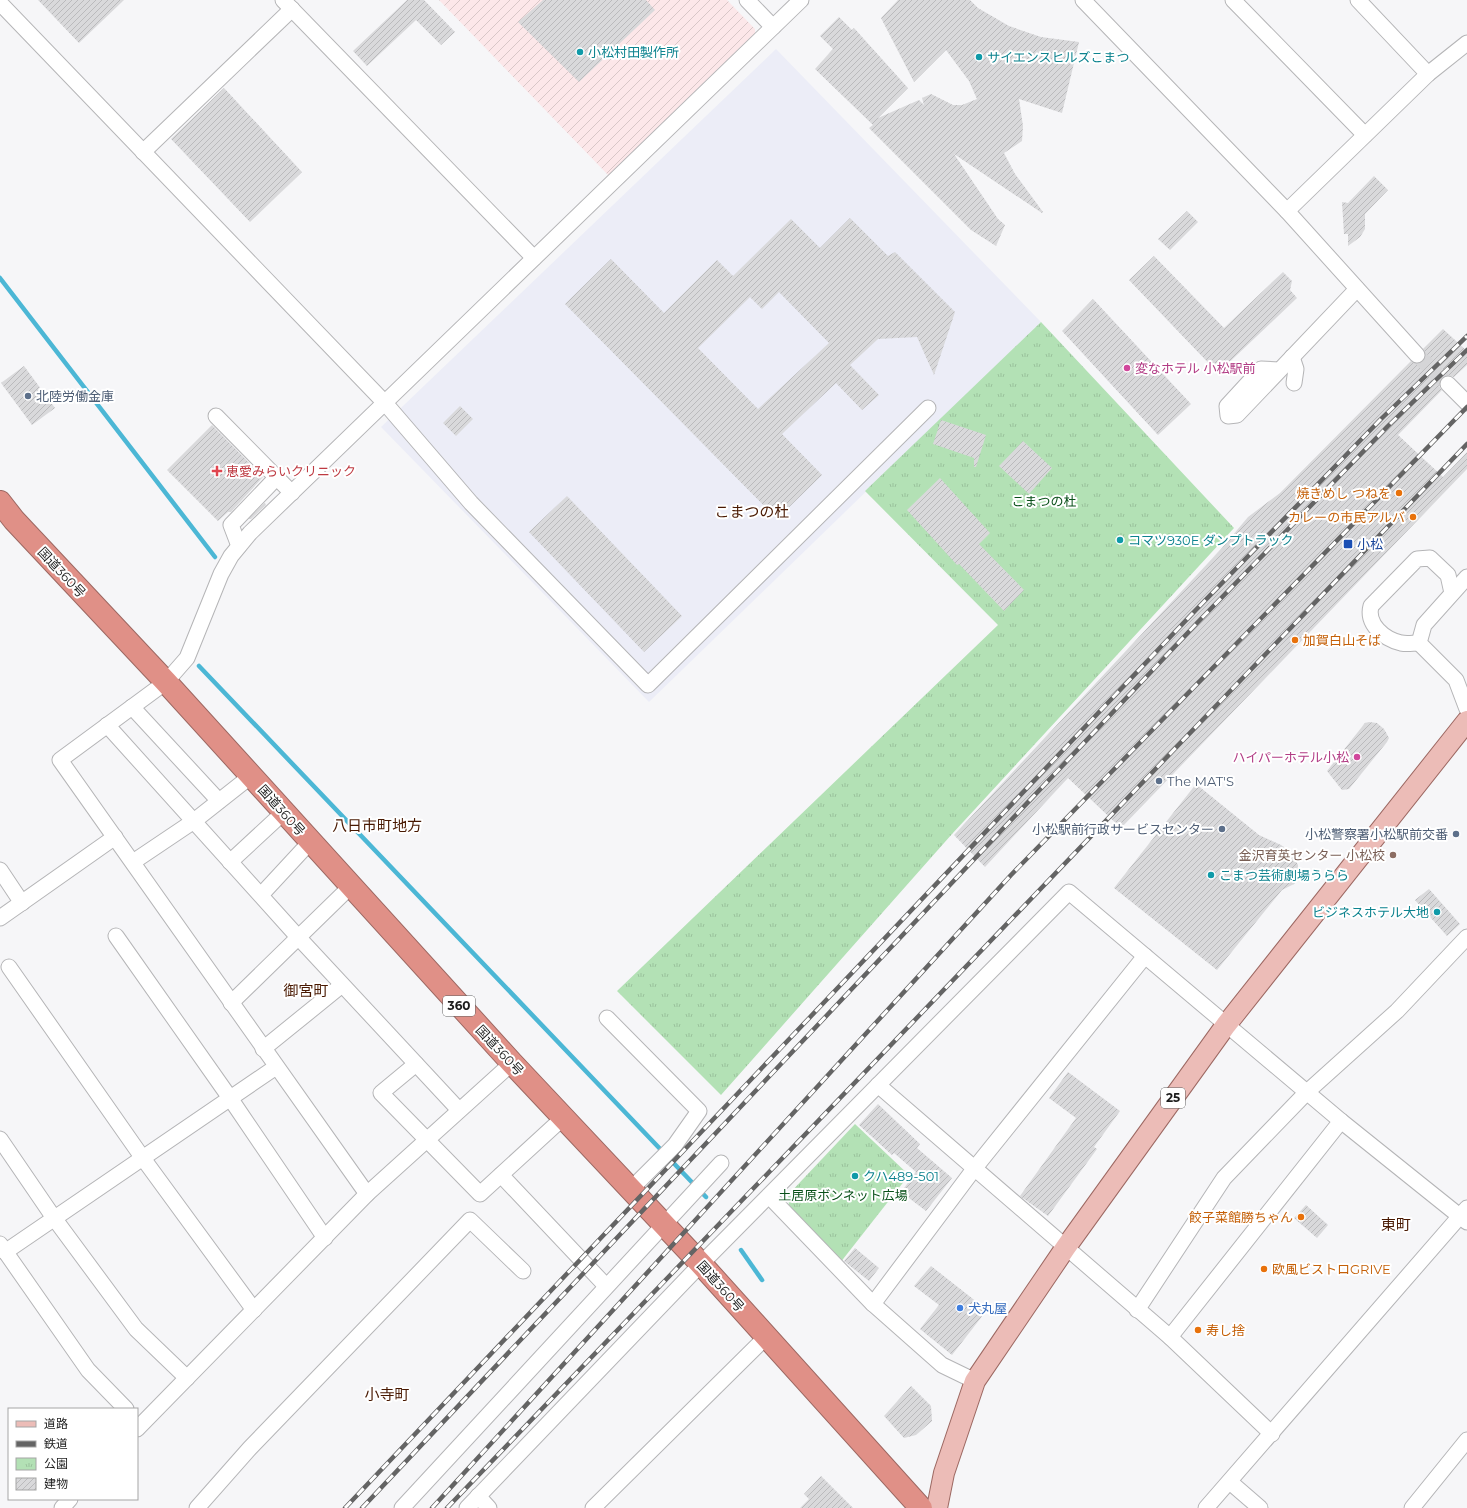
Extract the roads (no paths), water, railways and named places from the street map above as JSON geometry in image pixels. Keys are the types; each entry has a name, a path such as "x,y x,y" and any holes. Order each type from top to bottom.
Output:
{"highway":[{"name":"国道360号","path":"0,502 14,520 166,682 512,1063 701,1264 920,1508"}],"main road":[{"name":"25","path":"937,1508 944,1473 976,1381 1066,1247 1226,1025 1467,722"}],"street":[{"path":"747,0 773,27"},
{"path":"367,1194 60,760 166,682 187,658 212,592 231,556 250,533 801,0"},
{"path":"1083,0 1287,211 1417,355"},
{"path":"1233,0 1365,135"},
{"path":"1358,0 1428,74"},
{"path":"0,3 385,403 471,504 648,685 928,408"},
{"path":"143,152 288,5 534,258"},
{"path":"1287,211 1428,74 1467,43"},
{"path":"1279,370 1357,289"},
{"path":"1292,357 1296,369 1294,383"},
{"path":"1448,384 1467,403"},
{"path":"216,416 292,493"},
{"path":"239,546 231,525 277,477"},
{"path":"1452,593 1448,575 1430,558 1417,559 1371,606 1369,614 1373,625 1388,639 1402,643 1420,643 1456,680 1467,709"},
{"path":"1420,643 1424,624 1467,577"},
{"path":"132,707 219,801"},
{"path":"107,725 298,937 459,1110"},
{"path":"133,862 194,821 252,776"},
{"path":"230,862 284,812"},
{"path":"0,918 115,837"},
{"path":"261,895 310,841"},
{"path":"0,870 22,903"},
{"path":"231,1003 351,886"},
{"path":"467,1508 701,1264 1070,892 1341,1121 1465,1215 1206,1508"},
{"path":"116,936 230,1098 325,1238"},
{"path":"1137,1310 1224,1178 1307,1092 1397,1011 1467,937"},
{"path":"873,1304 974,1169 1145,956"},
{"path":"9,967 142,1157 254,1310"},
{"path":"263,1049 342,985"},
{"path":"607,1018 699,1111 675,1145 631,1189"},
{"path":"138,1425 187,1378 367,1194 512,1063"},
{"path":"416,1064 382,1094 480,1194 564,1117"},
{"path":"125,1408 88,1370 3,1248 54,1218 276,1067"},
{"path":"878,1085 1170,1337 1272,1434"},
{"path":"1170,1337 1341,1121"},
{"path":"0,1139 54,1218 136,1329 187,1378"},
{"path":"402,1508 721,1163"},
{"path":"501,1175 606,1286"},
{"path":"769,1196 873,1304 942,1365 976,1381"},
{"path":"197,1508 250,1448 470,1220 523,1271"},
{"path":"593,1508 766,1337"},
{"path":"1412,1508 1467,1440"},
{"path":"1230,1482 1260,1508"},
{"path":"478,1496 489,1508"},
{"path":"62,1508 69,1500"}],"waterway":[{"path":"0,278 215,557"},
{"path":"199,666 706,1197"},
{"path":"741,1250 762,1280"}],"tunnel":[{"path":"1417,355 1448,384"}],"railway":[{"path":"345,1508 1191,615 1381,419 1467,336"},
{"path":"362,1508 1198,622 1388,426 1467,350"},
{"path":"432,1508 1011,875 1467,407"},
{"path":"447,1508 1467,444"}],"place":[{"name":"小松村田製作所","path":"580,52"},
{"name":"サイエンスヒルズこまつ","path":"979,57"},
{"name":"変なホテル 小松駅前","path":"1127,368"},
{"name":"北陸労働金庫","path":"28,396"},
{"name":"恵愛みらいクリニック","path":"217,471"},
{"name":"焼きめし つねを","path":"1399,493"},
{"name":"カレーの市民アルバ","path":"1413,517"},
{"name":"コマツ930E ダンプトラック","path":"1120,540"},
{"name":"小松","path":"1348,544"},
{"name":"加賀白山そば","path":"1295,640"},
{"name":"ハイパーホテル小松","path":"1357,757"},
{"name":"The MAT'S","path":"1159,781"},
{"name":"小松駅前行政サービスセンター","path":"1222,829"},
{"name":"小松警察署小松駅前交番","path":"1456,834"},
{"name":"金沢育英センター 小松校","path":"1393,855"},
{"name":"こまつ芸術劇場うらら","path":"1211,875"},
{"name":"ビジネスホテル大地","path":"1437,912"},
{"name":"クハ489-501","path":"855,1176"},
{"name":"餃子菜館勝ちゃん","path":"1301,1217"},
{"name":"欧風ビストロGRIVE","path":"1264,1269"},
{"name":"犬丸屋","path":"960,1308"},
{"name":"寿し捨","path":"1198,1330"}],"district":[{"name":"こまつの杜","path":"752,512"},
{"name":"八日市町地方","path":"377,826"},
{"name":"御宮町","path":"306,991"},
{"name":"東町","path":"1396,1225"},
{"name":"小寺町","path":"387,1395"}],"park label":[{"name":"土居原ボンネット広場","path":"843,1195"}]}
